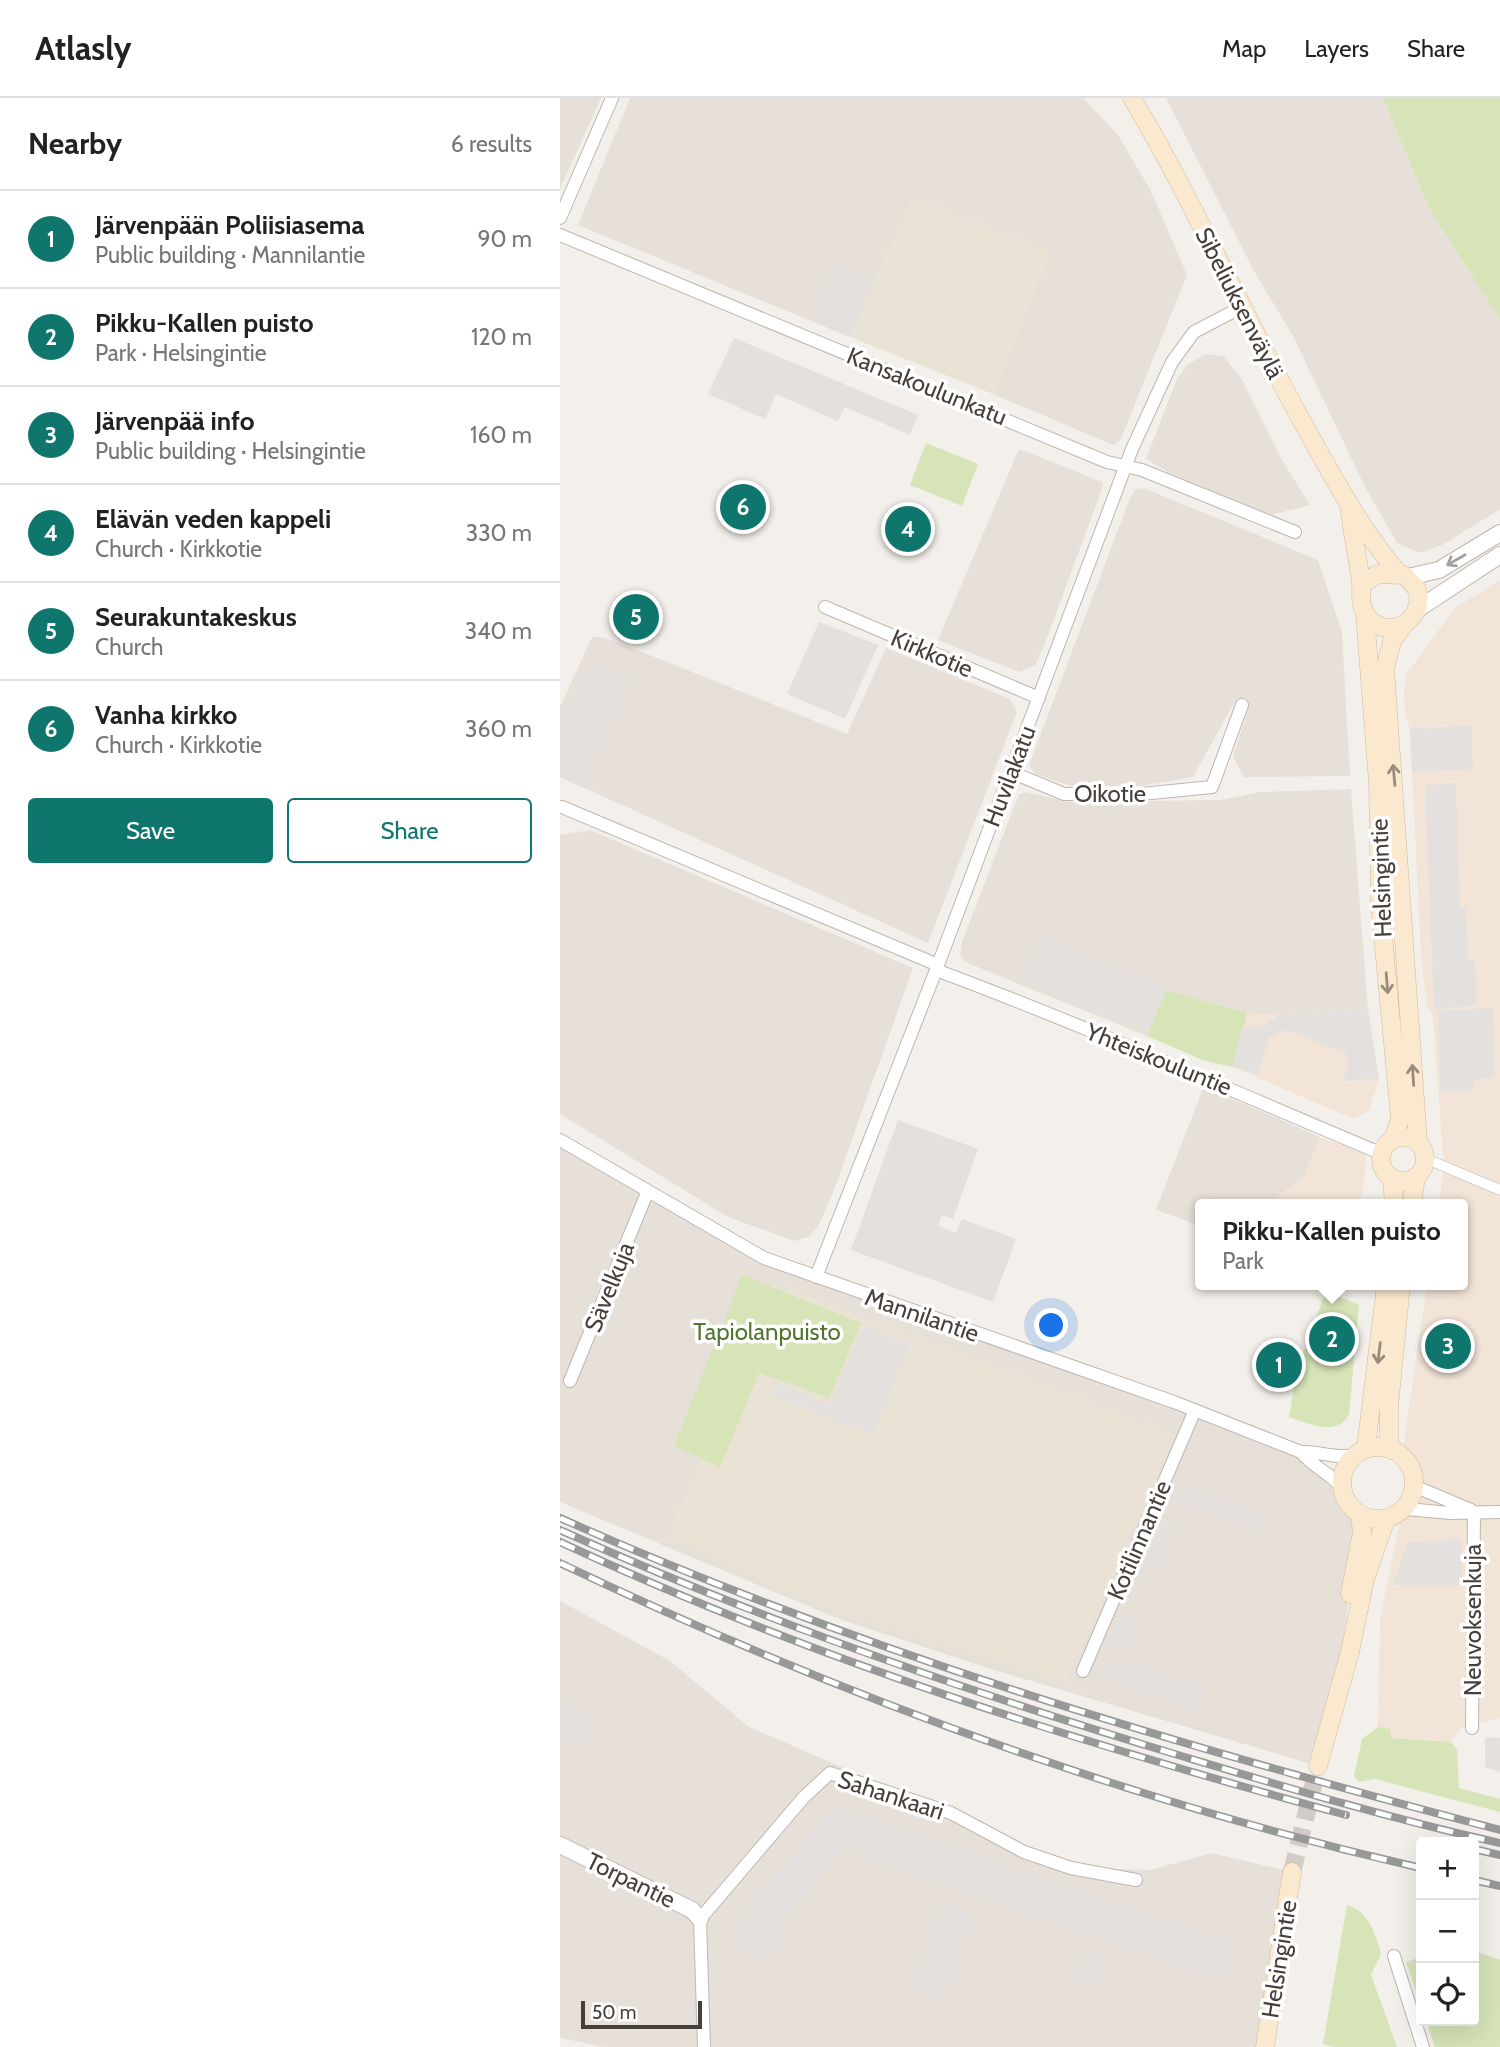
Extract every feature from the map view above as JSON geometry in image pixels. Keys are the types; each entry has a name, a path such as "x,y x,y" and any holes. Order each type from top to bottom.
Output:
{"main road":[{"name":"Sibeliuksenväylä","path":"1132,98 1164,153 1280,383 1349,509 1403,575"},
{"name":"Sibeliuksenväylä","path":"1349,509 1361,585"},
{"path":"1378,574 1403,575 1419,596 1418,610 1404,625 1386,627 1370,620 1361,601 1361,585 1378,574"},
{"name":"Helsingintie","path":"1365,614 1378,782 1380,904 1399,1118 1393,1140"},
{"name":"Helsingintie","path":"1404,625 1391,642 1385,669 1418,1143"},
{"path":"1413,1199 1416,1177 1425,1158 1418,1143 1405,1137 1393,1140 1380,1153 1383,1168 1392,1178 1405,1181 1416,1177"},
{"path":"1392,1178 1394,1199"},
{"path":"1342,1677 1340,1664 1362,1532 1360,1516 1347,1500 1343,1489 1343,1475 1360,1451 1385,1290"},
{"path":"1389,1447 1389,1406 1401,1290"},
{"path":"1360,1451 1389,1447 1402,1456 1411,1469 1414,1486 1406,1508 1386,1519 1373,1520 1360,1516"},
{"path":"1318,1766 1364,1579 1386,1519"},
{"name":"Helsingintie","path":"1265,2047 1292,1872"}],"street":[{"path":"560,218 612,98"},
{"name":"Kansakoulunkatu","path":"560,235 1125,468 1142,470 1295,532"},
{"name":"Huvilakatu","path":"816,1277 937,967 1125,468 1172,362 1186,342 1194,332 1242,307"},
{"path":"1403,575 1439,570 1500,533"},
{"path":"1418,610 1500,555"},
{"name":"Kirkkotie","path":"825,607 1039,698"},
{"name":"Oikotie","path":"1011,772 1064,794 1141,794 1212,787 1242,705"},
{"name":"Yhteiskouluntie","path":"562,807 1380,1153"},
{"name":"Mannilantie","path":"560,1140 742,1248 816,1277 1195,1410 1301,1452 1318,1451 1338,1458 1360,1451"},
{"path":"1436,1163 1500,1190"},
{"name":"Sävelkuja","path":"570,1381 647,1193"},
{"name":"Kotilinnantie","path":"1083,1671 1195,1410"},
{"name":"Mannilantie","path":"1301,1452 1311,1466 1332,1474 1343,1489"},
{"path":"1414,1486 1474,1512"},
{"path":"1406,1508 1500,1512"},
{"name":"Neuvoksenkuja","path":"1472,1728 1474,1512"},
{"name":"Sahankaari","path":"700,1919 804,1797 830,1773 951,1813 1024,1852 1071,1868 1136,1880"},
{"name":"Torpantie","path":"560,1845 692,1910 700,1919"},
{"path":"700,1919 704,2047"},
{"path":"1394,1956 1423,2047"}],"shaded area":[{"path":"560,98 601,98 560,189"},
{"path":"630,98 1083,98 1118,135 1151,191 1187,275 1120,441 1113,445 993,394 1049,252 913,198 850,337 578,225"},
{"path":"1166,98 1383,98 1429,208 1500,320 1500,509 1444,544 1420,553 1397,543 1364,485 1293,336 1255,273"},
{"path":"913,198 1049,252 993,394 850,337"},
{"path":"835,262 876,279 850,337 811,320"},
{"path":"734,338 918,415 910,435 845,407 838,421 776,394 765,419 708,394"},
{"path":"1205,354 1223,356 1241,378 1282,460 1310,505 1271,515 1171,474 1146,459 1177,379 1187,365"},
{"path":"1019,449 1102,482 1103,486 1044,646 1035,665 1019,672 938,640"},
{"path":"1144,488 1318,560 1342,632 1350,776 1244,777 1233,756 1249,708 1234,703 1193,777 1140,786 1071,786 1035,774 1029,765 1130,498 1136,489"},
{"path":"1500,580 1500,1718 1461,1728 1451,1742 1390,1738 1378,1727 1380,1621 1398,1530 1414,1486 1403,1448 1426,1290 1468,1290 1468,1199 1440,1199 1444,1168 1433,1015 1427,1007 1421,956 1410,729 1405,713 1404,689 1407,673 1455,608"},
{"path":"819,622 878,645 845,719 787,694"},
{"path":"592,637 602,637 632,648 847,734 886,648 1010,699 1017,712 928,943 560,777 560,707"},
{"path":"591,662 629,678 582,787 560,777 560,734"},
{"path":"1471,726 1473,769 1412,772 1410,729"},
{"path":"1456,783 1460,908 1466,908 1468,960 1475,960 1477,1005 1434,1010 1425,785"},
{"path":"1351,789 1368,1010 1279,1015 1247,1013 1166,990 1147,1036 965,962 960,955 962,942 1019,794 1026,792 1069,802 1221,800 1261,792"},
{"path":"590,830 913,968 834,1190 818,1227 808,1237 794,1241 728,1217 560,1114 560,835"},
{"path":"1042,938 1166,990 1148,1032 1024,981"},
{"path":"1493,1008 1495,1077 1474,1079 1474,1091 1441,1092 1438,1011"},
{"path":"1368,1010 1379,1079 1369,1111 1354,1119 1233,1067 1247,1013 1279,1015"},
{"path":"1368,1010 1379,1079 1343,1081 1349,1064 1345,1052 1286,1030 1269,1038 1258,1074 1233,1067 1241,1028 1260,1028 1279,1015"},
{"path":"1204,1086 1320,1137 1304,1176 1275,1199 1195,1199 1195,1224 1156,1210"},
{"path":"898,1120 978,1149 953,1219 942,1215 938,1226 956,1233 962,1219 1016,1239 993,1302 851,1250"},
{"path":"1320,1137 1366,1154 1364,1186 1360,1199 1275,1199 1304,1176"},
{"path":"560,1140 742,1248 1282,1443 1343,1489 1347,1501 1360,1515 1340,1664 1318,1766 991,1669 839,1619 560,1502"},
{"path":"775,1283 1175,1434 1065,1683 803,1598 668,1536"},
{"path":"864,1325 910,1344 872,1436 771,1394 776,1383 830,1405"},
{"path":"1184,1487 1268,1517 1263,1530 1179,1501"},
{"path":"1163,1521 1174,1525 1158,1569 1147,1565"},
{"path":"1459,1539 1462,1542 1462,1585 1393,1585 1407,1543"},
{"path":"560,1601 670,1661 749,1727 1075,1868 1151,1870 1211,1853 1292,1872 1265,2047 605,2047 560,2038"},
{"path":"1122,1611 1135,1615 1124,1649 1111,1644"},
{"path":"1116,1659 1206,1690 1199,1711 1109,1679"},
{"path":"562,1699 596,1717 579,1749 560,1739"},
{"path":"1485,1737 1500,1738 1500,1772 1485,1767"},
{"path":"835,1807 1235,1945 1223,1980 844,1849 779,1921 771,1956 738,1950 750,1903"},
{"path":"943,1904 971,1913 942,1999 914,1989"},
{"path":"1086,1949 1103,1955 1093,1984 1076,1978"}],"green space":[{"path":"1383,98 1500,98 1500,320 1429,208"},
{"path":"926,443 978,464 962,506 910,485"},
{"path":"1166,990 1247,1013 1233,1067 1205,1061 1147,1036"},
{"name":"Tapiolanpuisto","path":"742,1275 861,1323 829,1398 759,1373 720,1467 674,1446"},
{"path":"1326,1291 1359,1305 1349,1414 1337,1425 1322,1427 1289,1417 1296,1373"},
{"path":"1378,1727 1390,1729 1391,1738 1451,1742 1457,1750 1459,1788 1500,1799 1500,1812 1375,1779 1359,1782 1354,1776 1362,1739"},
{"path":"1347,1905 1366,1918 1377,1939 1381,1954 1371,1975 1397,2047 1334,2047 1323,2044"},
{"path":"1479,1953 1500,1960 1500,2047 1435,2047 1428,2026 1479,2026"},
{"path":"1416,1959 1416,1991 1406,1962"}],"tunnel":[{"path":"1292,1872 1318,1766"}],"railway":[{"path":"560,1518 674,1567 790,1612 1023,1693 1260,1765 1500,1830"},
{"path":"560,1530 788,1624 1021,1706 1298,1791 1500,1843"},
{"path":"560,1542 751,1624 849,1661 1046,1728 1346,1815"},
{"path":"560,1563 769,1656 982,1739 1200,1810 1416,1867"},
{"path":"1479,1850 1500,1855"},
{"path":"1479,1881 1500,1886"}],"place":[{"name":"Vanha kirkko","path":"743,507"},
{"name":"Elävän veden kappeli","path":"908,529"},
{"name":"Seurakuntakeskus","path":"636,617"},
{"name":"Pikku-Kallen puisto","path":"1332,1339"},
{"name":"Järvenpää info","path":"1448,1346"},
{"name":"Järvenpään Poliisiasema","path":"1279,1365"}]}
